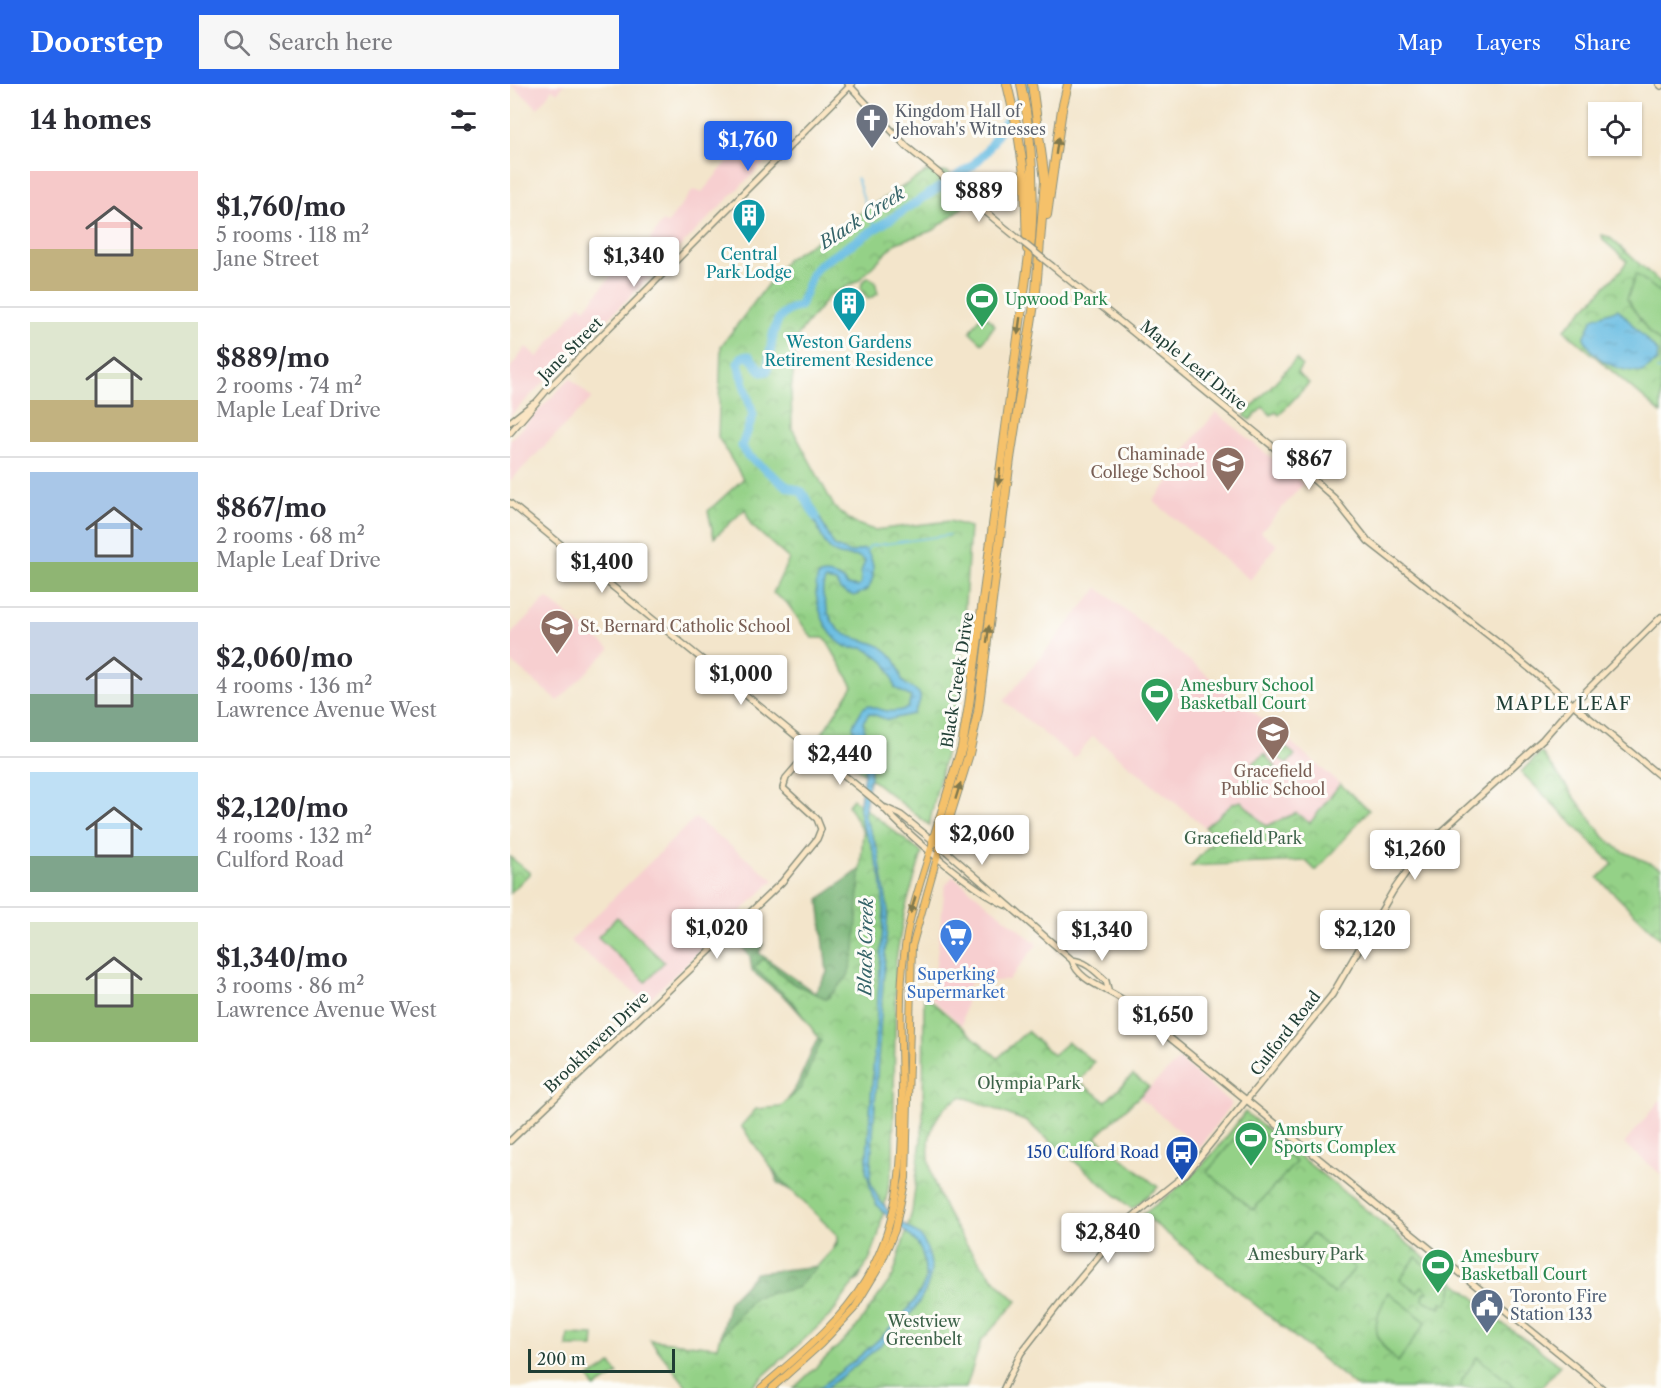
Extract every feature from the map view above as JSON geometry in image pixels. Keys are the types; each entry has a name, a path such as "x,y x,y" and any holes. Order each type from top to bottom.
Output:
{"highway":[{"name":"Black Creek Drive","path":"933,841 962,747 969,705 1030,246 1034,195 1028,116 1021,84"},
{"path":"1032,84 1045,180 1041,245"},
{"path":"1041,245 1068,84"},
{"path":"1008,86 1025,179 1025,233 1028,259"},
{"name":"Black Creek Drive","path":"940,847 969,754 978,711 1010,459 1041,245"}],"main road":[{"name":"Black Creek Drive","path":"897,1210 901,1145 904,956 909,919 933,841"},
{"name":"Black Creek Drive","path":"772,1388 821,1344 854,1309 880,1266 892,1228 907,1161 912,947 940,847"},
{"name":"Black Creek Drive","path":"761,1388 832,1324 851,1301 872,1268 892,1228"}],"street":[{"name":"Maple Leaf Drive","path":"850,85 907,147 941,176 1315,481 1334,498 1368,542 1573,704 1661,777"},
{"name":"Jane Street","path":"510,434 529,414 535,403 850,85"},
{"name":"Jane Street","path":"510,422 524,408 535,403"},
{"path":"510,503 872,797 930,850 977,888 1005,905 1072,960 1075,969 1100,988 1108,989 1602,1388"},
{"name":"Culford Road","path":"1005,1388 1021,1353 1067,1294 1131,1218 1186,1173 1248,1101 1332,995 1393,891 1424,847 1531,751 1573,704 1661,617"},
{"name":"Brookhaven Drive","path":"510,1142 782,882 817,839 821,829 817,819 783,788 786,778 812,748"},
{"path":"882,806 901,815 996,893 1005,905"},
{"path":"1072,960 1081,960 1106,981 1108,989"}],"shaded area":[{"path":"510,84 565,84 557,93 552,89 538,108"},
{"path":"743,143 765,162 510,416 510,368 526,347 538,357 580,304 585,309 621,263 632,272 649,253 644,248 663,221 667,224 693,190 702,192"},
{"path":"570,378 592,398 510,481 510,440"},
{"name":"Chaminade College School","path":"1216,412 1303,484 1261,532 1277,545 1250,580 1153,501 1183,465 1177,459"},
{"path":"1098,588 1285,737 1340,784 1310,823 1296,813 1266,826 1234,803 1205,827 1093,736 1074,758 1004,701"},
{"name":"St. Bernard Catholic School","path":"547,598 610,649 558,701 510,661 510,635"},
{"path":"695,818 774,880 646,1002 570,941"},
{"path":"953,876 1037,944 1009,980 969,983 962,1025 932,999 945,886"},
{"path":"1179,1060 1232,1104 1199,1147 1139,1097"},
{"path":"1661,1099 1661,1174 1624,1144"}],"green space":[{"path":"926,172 948,172 970,201 934,230 896,243 858,281 829,296 798,335 791,391 792,428 835,508 854,523 874,530 950,521 970,527 959,695 929,825 819,738 853,686 825,638 812,638 787,603 773,593 789,559 751,525 745,509 714,538 708,511 743,479 718,437 721,346 787,259"},
{"path":"1602,235 1609,237 1661,283 1661,413 1564,330 1627,261 1603,240"},
{"path":"1636,274 1661,293 1661,343 1648,331 1627,299"},
{"path":"868,277 875,281 878,294 868,299 861,290 862,282"},
{"name":"Upwood Park","path":"983,313 995,325 982,343 970,332"},
{"path":"1296,359 1302,365 1297,373 1309,383 1279,415 1276,412 1271,415 1263,407 1250,420 1244,416"},
{"path":"1278,741 1295,755 1287,764 1269,750"},
{"path":"1541,752 1604,837 1620,850 1661,868 1661,939 1598,878 1613,864 1521,772"},
{"path":"1264,754 1276,767 1254,787 1242,773"},
{"name":"Gracefield Park","path":"1340,784 1369,810 1316,871 1306,861 1191,866 1217,837 1205,827 1234,803 1241,801 1266,826 1296,813 1310,823"},
{"path":"853,799 922,853 904,913 896,960 893,1166 878,1237 869,1261 832,1314 750,1388 688,1388 650,1340 717,1347 719,1339 754,1297 797,1288 838,1244 838,1236 779,1178 741,1126 756,1109 780,1107 801,1088 821,1041 791,1000 754,968 763,959 792,983 827,999 848,976 855,950 863,832 848,805"},
{"path":"510,857 530,873 510,893"},
{"path":"862,868 864,1260 860,1279 723,1359 721,1334 729,1301 756,1273 827,1265 842,1228 814,1204 778,1183 760,1139 796,1087 819,1035 788,1000 752,971 750,956 733,937 746,924 763,944 759,953 815,993 827,973 819,899"},
{"path":"617,917 664,962 646,982 598,937"},
{"path":"924,995 998,1058 1027,1031 1053,1055 1068,1042 1094,1062 1079,1082 1106,1101 1133,1075 1149,1087 1096,1137 1158,1187 1132,1209 1027,1122 962,1096 943,1110 931,1132 929,1157 935,1185 947,1213 963,1240 1000,1285 1017,1301 981,1341 966,1388 794,1388 853,1332 893,1276 912,1212 923,1123"},
{"name":"Amesbury Park","path":"1245,1112 1497,1316 1495,1318 1560,1365 1541,1388 1358,1388 1143,1214 1173,1192 1199,1168"},
{"name":"Amsbury Sports Complex","path":"1248,1122 1296,1162 1253,1210 1207,1172"},
{"path":"1312,1234 1355,1268 1334,1294 1291,1260"},
{"path":"1416,1257 1441,1279 1453,1285 1451,1297 1446,1303 1441,1302 1440,1308 1423,1300 1424,1293 1428,1292 1422,1286 1417,1292 1400,1279"},
{"path":"1388,1292 1426,1322 1398,1362 1382,1345 1376,1330 1379,1313"},
{"path":"568,1334 594,1335 593,1347 567,1347"},
{"path":"1477,1357 1516,1388 1461,1388 1462,1380"},
{"path":"611,1364 618,1374 595,1388 589,1378"}],"water":[{"path":"1618,309 1658,352 1657,361 1642,372 1624,370 1608,364 1594,353 1584,338 1593,318"},
{"path":"814,506 834,546 850,553 864,549 873,564 871,583 863,592 854,596 840,590 836,582 825,580 823,596 832,621 839,630 847,635 875,644 885,650 898,666 904,683 920,694 913,714 888,720 869,713 863,722 872,763 864,815 878,850 888,910 870,1180 883,1205 922,1239 929,1255 931,1274 924,1293 912,1312 896,1330 858,1364 826,1388 819,1388 865,1352 897,1321 921,1290 927,1275 925,1277 922,1253 918,1245 881,1210 875,1201 866,1171 884,910 881,878 871,844 862,826 859,810 865,765 863,749 855,741 853,725 863,708 868,705 883,710 897,711 908,708 911,697 895,688 889,669 884,662 864,649 849,648 833,636 827,627 816,595 818,576 826,574 834,576 847,585 858,587 861,584 861,572 865,561 858,557 841,556 829,548 809,510"}],"waterway":[{"name":"Black Creek","path":"816,517 802,492 786,486 746,454 742,446 753,415 738,363 742,357 749,356 762,372 767,371 777,323 782,315 800,306 812,274 819,265 971,167 986,152 1030,84"},
{"path":"857,178 870,219 876,228"},
{"path":"1657,369 1661,371"},
{"path":"866,551 870,546 949,535"}],"place":[{"name":"Kingdom Hall of Jehovah's Witnesses","path":"872,149"},
{"name":"Central Park Lodge","path":"749,244"},
{"name":"Upwood Park","path":"982,328"},
{"name":"Weston Gardens Retirement Residence","path":"849,332"},
{"name":"Chaminade College School","path":"1228,492"},
{"name":"St. Bernard Catholic School","path":"557,655"},
{"name":"Amesbury School Basketball Court","path":"1157,723"},
{"name":"Gracefield Public School","path":"1273,761"},
{"name":"Superking Supermarket","path":"956,964"},
{"name":"Amsbury Sports Complex","path":"1251,1167"},
{"name":"150 Culford Road","path":"1182,1181"},
{"name":"Amesbury Basketball Court","path":"1438,1294"},
{"name":"Toronto Fire Station 133","path":"1487,1334"}],"district":[{"name":"MAPLE LEAF","path":"1564,704"}],"park label":[{"name":"Olympia Park","path":"1029,1083"},
{"name":"Westview Greenbelt","path":"924,1330"}]}
